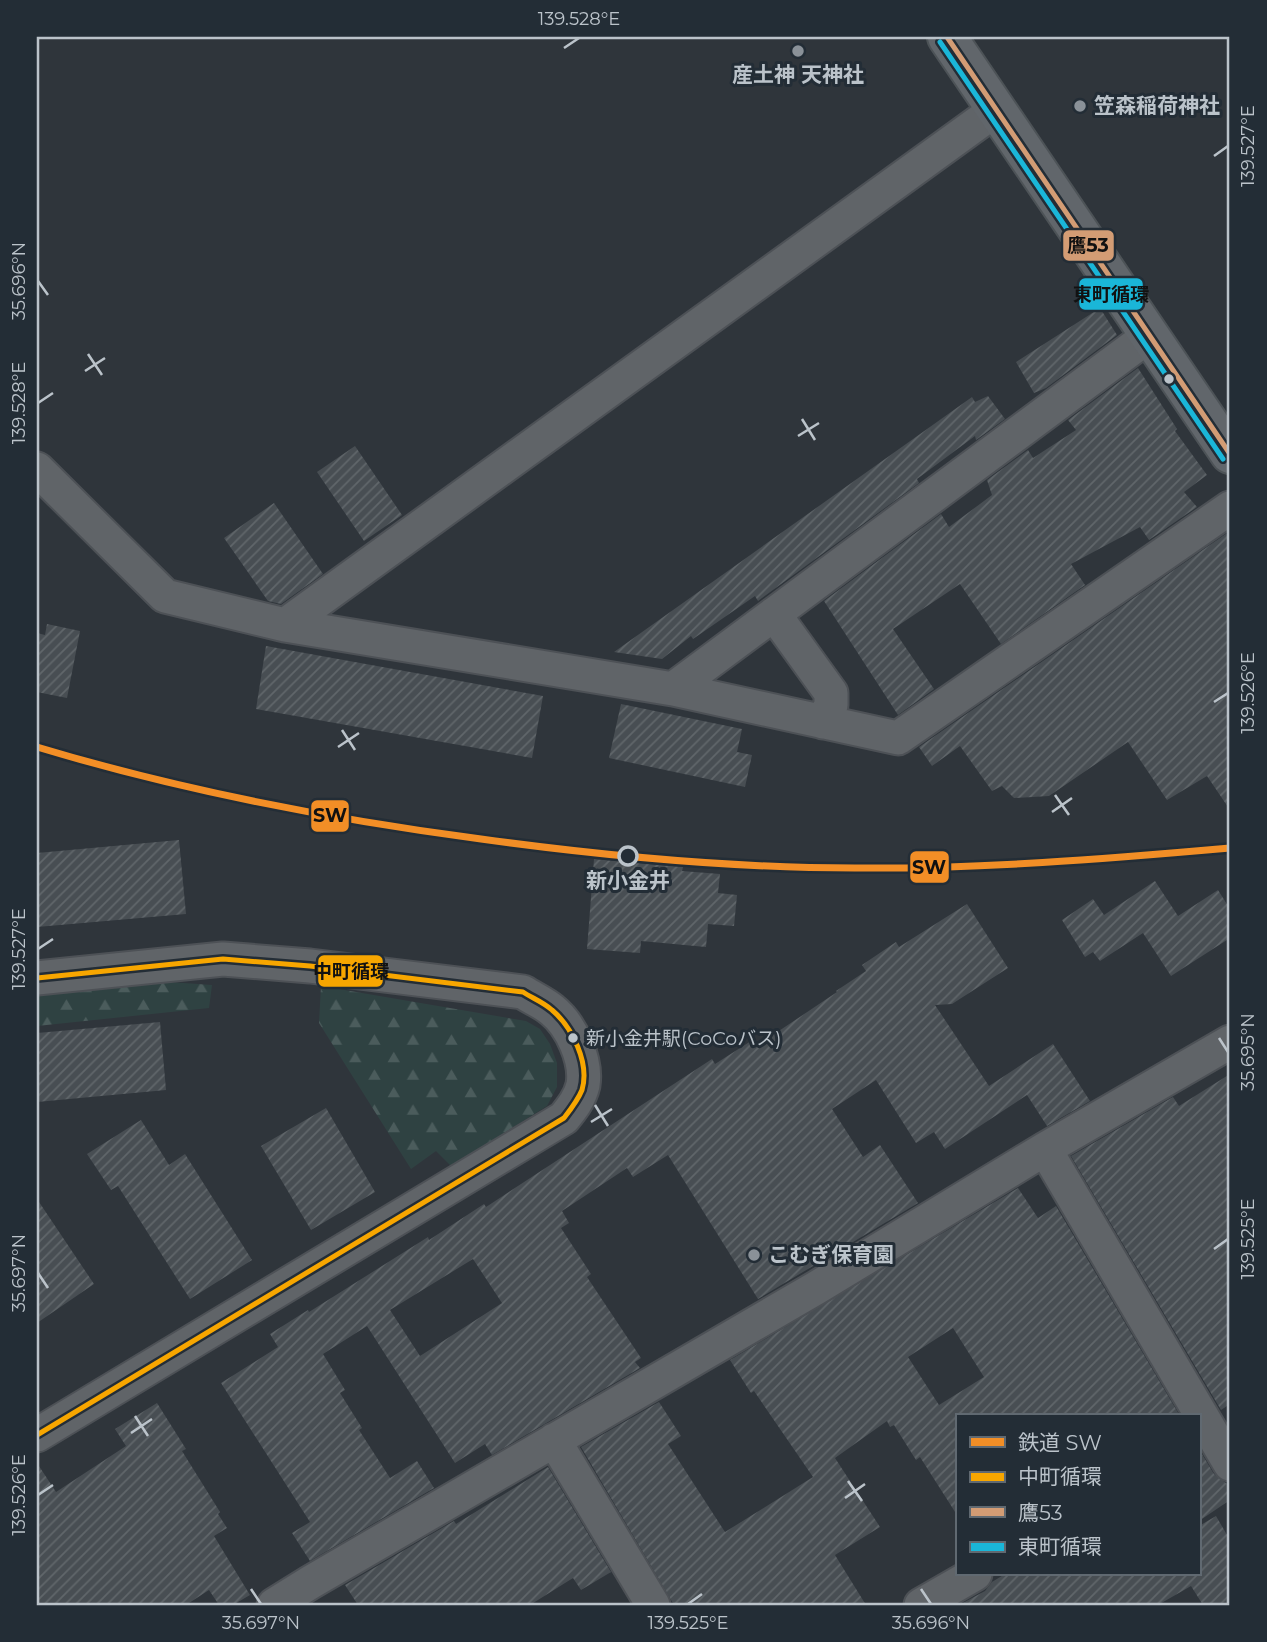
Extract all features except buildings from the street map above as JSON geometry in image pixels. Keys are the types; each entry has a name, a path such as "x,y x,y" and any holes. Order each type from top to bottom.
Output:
{"main road":[{"path":"947,37 1228,446"}],"street":[{"path":"285,625 998,109"},
{"path":"673,689 1150,335"},
{"path":"37,469 165,596 285,625 673,689 898,738 1230,508"},
{"path":"774,614 831,693 831,705 824,722"},
{"path":"37,978 223,959 335,968 523,992 553,1010 574,1039 583,1083 578,1100 564,1118 37,1435"},
{"path":"274,1605 1230,1042"},
{"path":"1045,1149 1214,1432 1230,1464"},
{"path":"554,1440 653,1605"},
{"path":"922,1605 972,1576"}],"green space":[{"path":"126,979 212,985 209,1008 37,1026 37,989"},
{"path":"321,986 526,1021 540,1029 550,1044 557,1063 557,1087 547,1106 451,1166 436,1151 411,1169 319,1023"}],"rail line":[{"name":"SW","path":"37,747 147,777 313,813 481,839 668,860 761,866 949,867 1230,848"}],"transit line":[{"name":"鷹53","path":"947,37 1230,454"},
{"name":"東町循環","path":"940,42 1223,459"},
{"name":"中町循環","path":"37,978 223,959 310,966 523,992 549,1007 559,1017 578,1046 584,1069 582,1090 564,1118 37,1435"}],"place":[{"name":"産土神 天神社","path":"798,51"},
{"name":"笠森稲荷神社","path":"1080,106"},
{"name":"新小金井","path":"628,856"},
{"name":"新小金井駅(CoCoバス)","path":"573,1038"},
{"name":"こむぎ保育園","path":"754,1255"}]}
